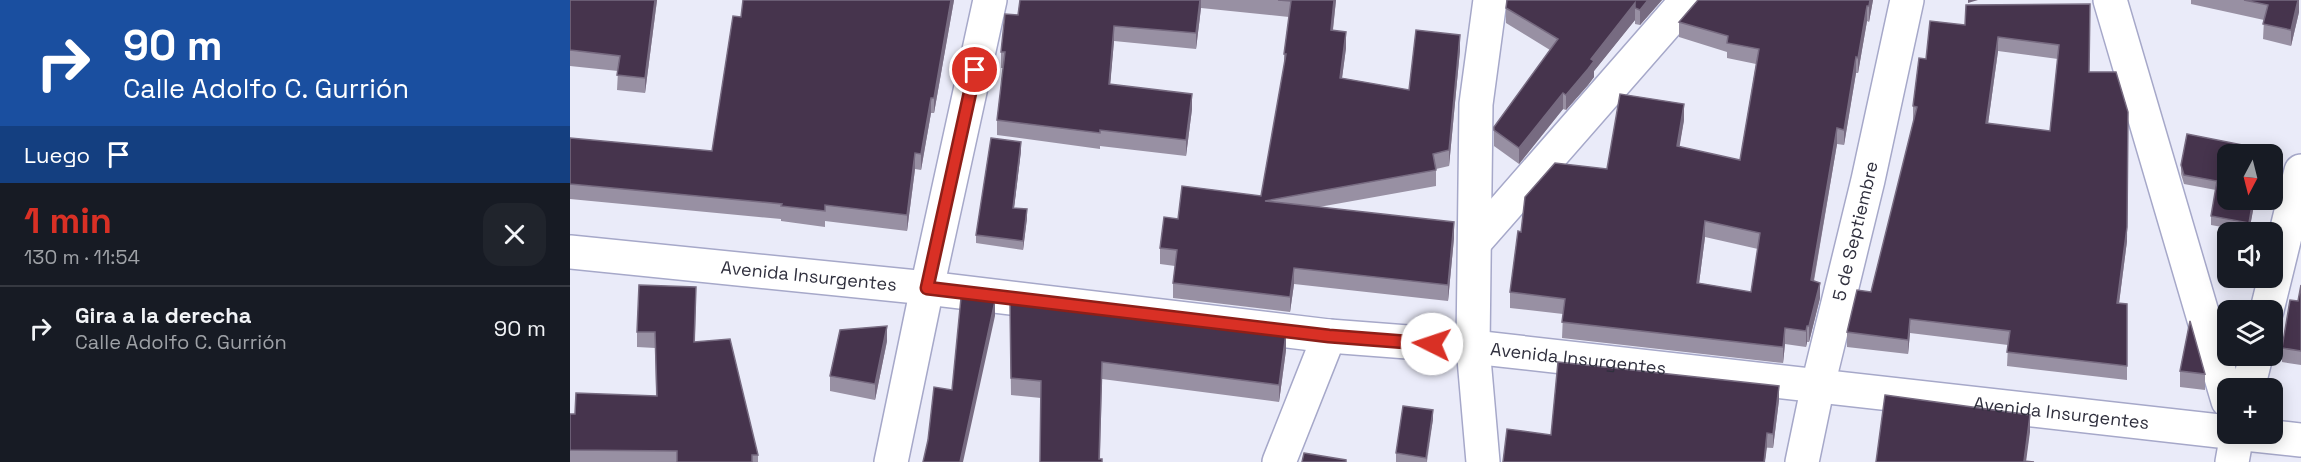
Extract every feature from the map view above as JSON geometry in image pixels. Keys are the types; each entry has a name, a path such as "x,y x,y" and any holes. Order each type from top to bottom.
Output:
{"street":[{"path":"1483,462 1473,347 1476,104 1490,0"},
{"path":"1476,241 1686,0"},
{"name":"5 de Septiembre","path":"1802,462 1818,385 1868,180 1907,0"},
{"path":"2110,0 2221,378"},
{"path":"891,462 982,2"},
{"path":"2269,300 2301,171"},
{"name":"Avenida Insurgentes","path":"570,252 927,288 1329,336 1473,347 2217,431"},
{"path":"1279,462 1329,336"},
{"path":"2283,443 2299,447"},
{"path":"2232,462 2235,444"}],"building":[{"path":"570,0 655,0 645,78 617,75 620,56 570,50"},
{"path":"743,0 951,0 934,98 931,98 921,154 915,153 907,215 825,205 825,211 781,206 782,204 570,184 570,138 712,151 733,16 741,17"},
{"path":"1020,0 1200,0 1196,33 1114,26 1109,84 1192,94 1186,140 1100,130 1100,133 997,120 1005,52 1001,52 1005,14 1018,15"},
{"path":"1278,0 1334,0 1331,30 1346,32 1340,78 1409,90 1416,30 1460,35 1449,150 1433,154 1436,170 1265,201 1454,222 1448,285 1294,268 1290,297 1173,283 1177,250 1160,248 1164,217 1178,219 1182,186 1261,196 1286,54 1284,54 1291,1"},
{"path":"1507,0 1648,0 1640,10 1635,8 1635,3 1591,59 1594,61 1588,69 1566,95 1563,93 1519,148 1494,130 1494,127 1558,39 1506,8"},
{"path":"1698,0 1870,0 1858,58 1856,57 1844,130 1837,128 1811,280 1820,283 1809,326 1806,331 1785,328 1783,347 1562,322 1565,299 1510,292 1525,197 1555,163 1607,169 1620,94 1684,104 1677,146 1740,160 1759,49 1727,43 1728,36 1679,22","holes":["1705,221 1760,233 1751,292 1697,283"]},
{"path":"2244,0 2298,0 2291,30 2263,24 2268,5"},
{"path":"2090,4 2089,72 2116,72 2128,112 2127,227 2117,303 2127,304 2127,366 2007,352 2010,331 1910,319 1908,340 1847,332 1857,290 1871,292 1917,107 1913,106 1919,58 1926,59 1930,21 1965,25 1966,5","holes":["1998,37 2059,45 2050,131 1986,123"]},
{"path":"2187,134 2238,144 2217,144 2217,181 2184,175 2181,165"},
{"path":"991,138 1021,142 1013,208 1027,209 1023,241 976,235"},
{"path":"2217,181 2217,210 2251,210 2249,222 2211,216"},
{"path":"639,285 696,287 694,342 730,339 758,455 752,455 752,462 677,462 677,451 570,450 570,414 575,414 576,393 657,396 655,332 637,332"},
{"path":"2301,285 2301,351 2283,348 2290,300 2298,301"},
{"path":"961,298 995,301 960,462 923,462 934,387 952,390"},
{"path":"1010,301 1286,333 1279,385 1102,362 1099,459 1102,459 1102,462 1040,462 1041,381 1011,378"},
{"path":"2190,321 2205,374 2180,371"},
{"path":"887,326 875,384 830,376 840,330"},
{"path":"1558,362 1779,386 1773,434 1767,433 1764,462 1503,462 1507,429 1551,435"},
{"path":"1885,395 2030,415 2024,461 2034,462 1876,462"},
{"path":"1403,406 1433,410 1426,458 1396,453"},
{"path":"1304,453 1346,460 1346,462 1302,462"}],"route":[{"path":"975,70 927,288 1329,336 1432,344"}]}
